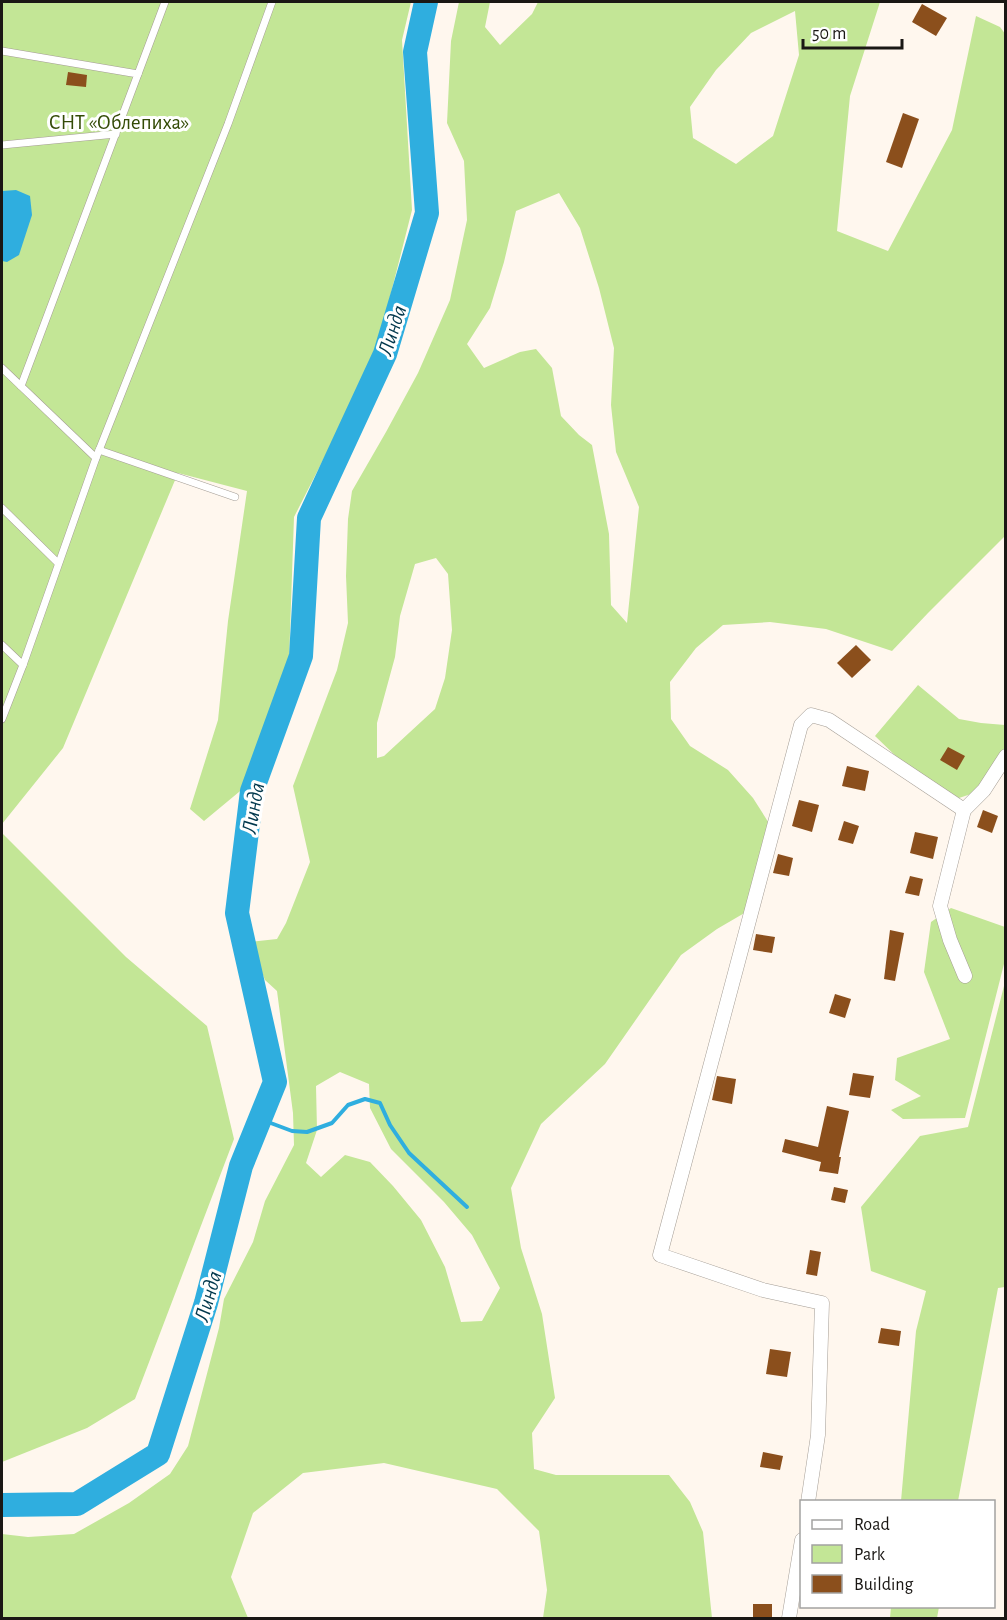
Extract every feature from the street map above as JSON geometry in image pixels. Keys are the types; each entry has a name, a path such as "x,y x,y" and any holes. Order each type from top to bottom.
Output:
{"street":[{"path":"808,1500 818,1435 822,1303 763,1290 660,1255 801,725 811,715 829,720 964,810"},
{"path":"965,976 950,940 940,906 964,810 984,790 1005,756"},
{"path":"789,1618 800,1546"}],"lane":[{"path":"21,386 165,2"},
{"path":"2,719 99,450 228,124 272,2"},
{"path":"2,51 138,74"},
{"path":"2,145 116,134"},
{"path":"2,368 96,458"},
{"path":"99,450 235,497"},
{"path":"2,508 58,563"},
{"path":"2,645 23,665"}],"green space":[{"name":"СНТ «Облепиха»","path":"2,2 411,2 402,40 412,210 374,360 294,517 289,661 245,787 204,821 190,809 218,720 228,621 247,491 178,473 63,748 2,824"},
{"path":"459,2 490,2 485,27 500,45 532,14 538,2 880,2 850,96 837,231 888,251 952,130 976,16 1000,27 1006,35 1005,536 892,651 826,629 770,622 723,625 696,648 670,682 671,719 690,746 728,770 753,798 772,828 753,908 717,929 681,955 605,1064 541,1124 511,1188 521,1248 542,1314 555,1398 532,1433 534,1469 556,1475 669,1475 690,1502 703,1532 712,1618 543,1618 547,1590 539,1531 497,1489 384,1463 303,1473 253,1513 231,1577 248,1618 2,1618 2,1534 28,1537 74,1534 129,1503 170,1474 188,1446 219,1328 224,1299 253,1242 265,1201 294,1145 293,1113 277,991 265,980 250,942 277,939 286,923 310,862 293,786 337,670 348,623 346,576 348,519 352,491 418,373 450,300 467,220 464,161 447,123 451,41","holes":["795,11 799,55 773,136 736,164 693,138 690,107 716,70 751,33","559,193 580,228 599,288 614,348 611,405 616,452 639,507 627,623 611,605 609,534 592,445 561,416 552,368 536,349 520,352 484,368 467,344 490,308 516,211","436,558 448,574 452,630 445,678 435,709 384,756 377,758 377,723 395,657 400,616 415,564","340,1072 369,1084 370,1108 391,1149 444,1202 472,1235 500,1288 482,1321 461,1322 445,1267 421,1220 370,1162 345,1155 321,1177 306,1163 317,1130 316,1086"]},
{"path":"918,685 959,719 1005,725 1003,752 974,793 959,798 904,764 875,736"},
{"path":"2,833 126,957 207,1026 234,1139 135,1399 87,1428 2,1462"},
{"path":"951,908 1005,927 1005,960 965,1118 903,1119 891,1110 921,1096 895,1080 897,1058 950,1039 924,972 931,922"},
{"path":"1005,982 1005,1287 998,1288 958,1500 901,1500 916,1331 926,1291 871,1271 861,1207 920,1136 968,1127"},
{"path":"891,1608 939,1608 937,1618 890,1618"}],"water":[{"path":"16,190 30,196 32,215 19,255 7,262 2,261 2,191"}],"building":[{"path":"922,4 947,18 936,36 912,22"},
{"path":"68,72 87,75 86,87 66,85"},
{"path":"903,113 919,119 902,168 886,162"},
{"path":"856,645 871,660 852,678 837,663"},
{"path":"948,747 965,756 957,770 940,760"},
{"path":"847,766 869,771 865,791 842,786"},
{"path":"799,800 819,805 812,832 792,826"},
{"path":"983,810 998,816 992,833 977,827"},
{"path":"844,821 859,826 853,844 838,840"},
{"path":"915,832 938,837 933,859 910,853"},
{"path":"778,854 793,858 789,876 773,873"},
{"path":"910,876 923,879 919,896 905,893"},
{"path":"890,930 904,933 895,981 884,979"},
{"path":"756,934 775,937 772,953 753,950"},
{"path":"835,994 851,999 845,1018 829,1013"},
{"path":"853,1073 874,1076 870,1098 849,1095"},
{"path":"717,1076 736,1079 732,1104 712,1100"},
{"path":"827,1106 849,1111 839,1157 841,1157 838,1174 819,1171 821,1162 782,1152 785,1139 818,1147"},
{"path":"834,1187 848,1190 845,1203 831,1200"},
{"path":"810,1250 821,1252 817,1276 806,1274"},
{"path":"881,1328 901,1331 899,1346 878,1343"},
{"path":"770,1349 791,1352 787,1377 766,1374"},
{"path":"763,1452 783,1456 780,1470 760,1467"},
{"path":"753,1604 772,1604 772,1618 753,1618"}],"waterway":[{"name":"Линда","path":"2,1505 77,1504 158,1454 206,1303 241,1166 275,1082 237,913 252,791 301,656 309,518 385,354 427,213 415,52 426,2"},
{"path":"260,1119 292,1131 307,1132 332,1123 348,1105 365,1099 380,1103 390,1125 409,1153 467,1207"}]}
